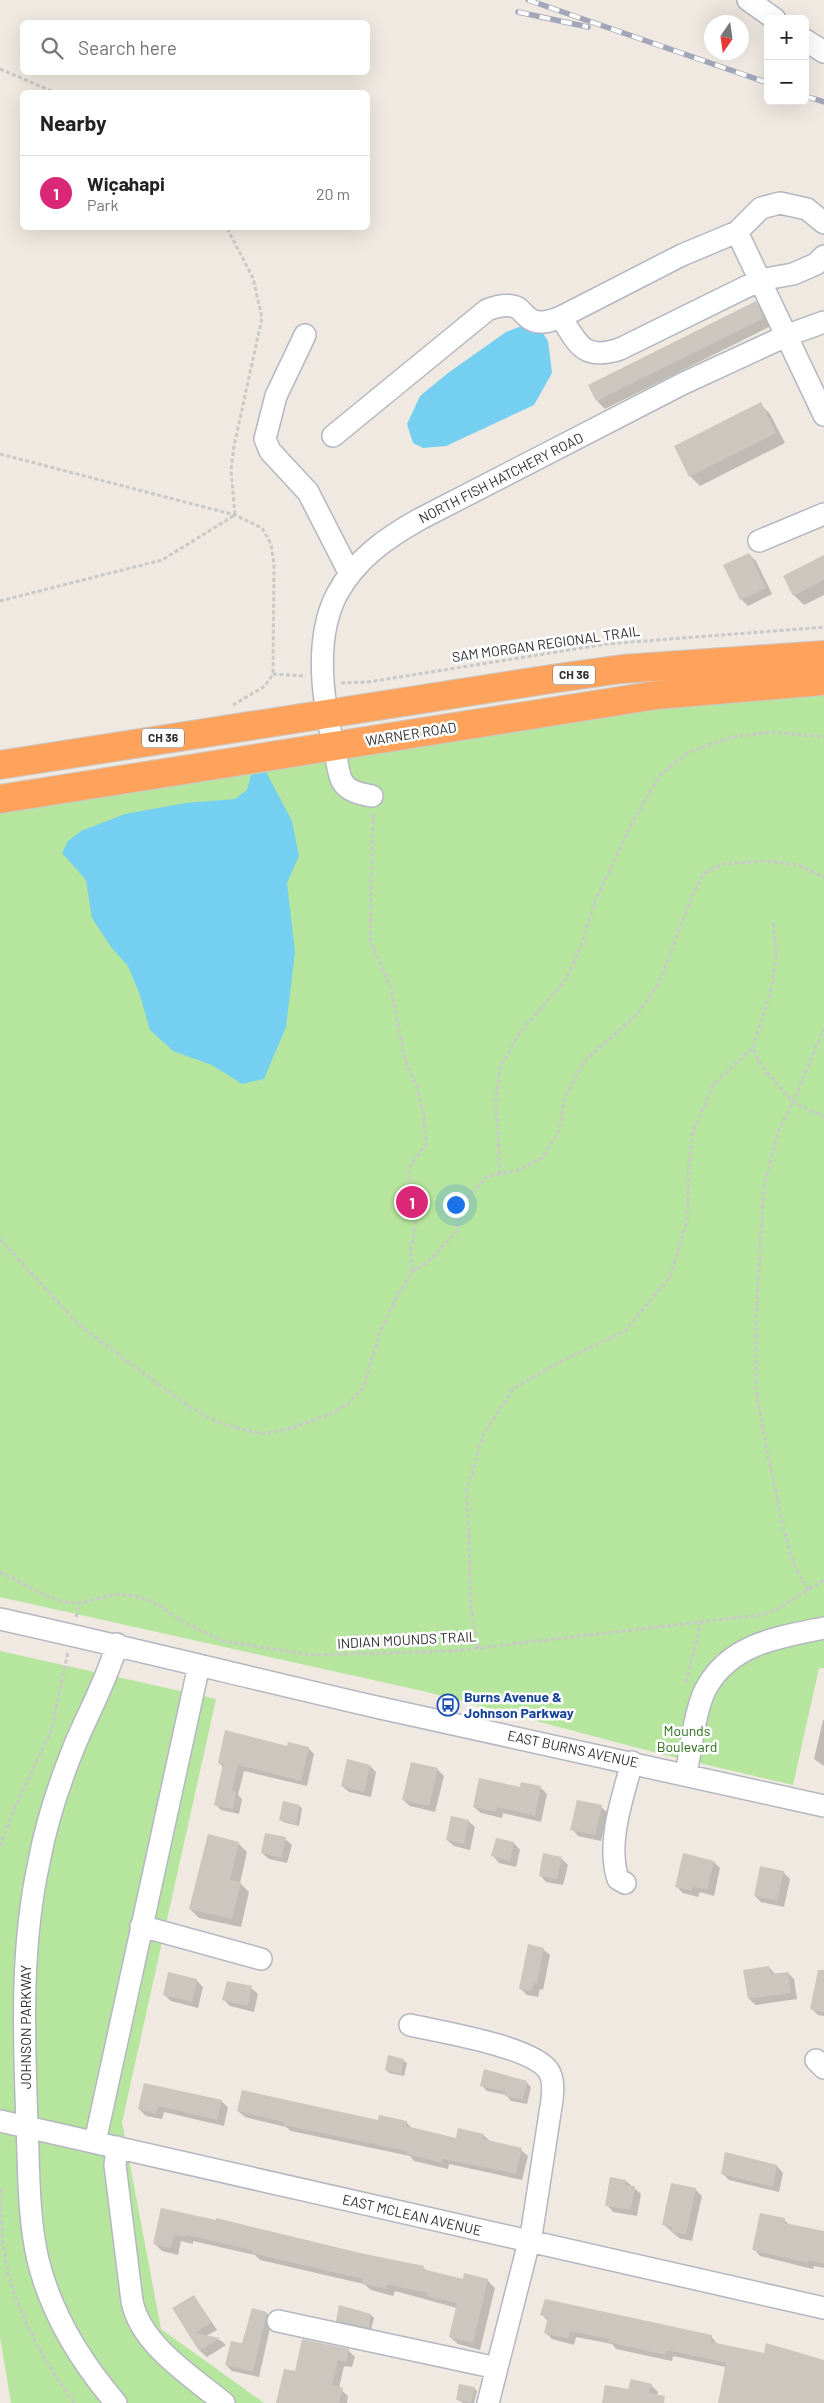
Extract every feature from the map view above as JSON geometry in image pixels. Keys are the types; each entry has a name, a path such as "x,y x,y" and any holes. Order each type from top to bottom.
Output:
{"highway":[{"name":"CH 36","path":"0,765 622,669 824,655"},
{"name":"WARNER ROAD","path":"0,799 657,695 824,681"}],"street":[{"path":"748,0 769,15"},
{"path":"809,43 824,52"},
{"path":"334,436 487,310 501,305 517,308 530,319 539,322 550,322 682,255 737,232 761,208 780,203 807,209 824,223"},
{"path":"737,232 788,335 824,416"},
{"path":"561,317 578,346 588,352 604,354 620,349 760,280 793,274 816,264 824,256"},
{"name":"NORTH FISH HATCHERY ROAD","path":"372,796 360,794 344,784 333,747 323,678 323,649 328,620 336,596 350,574 369,552 420,519 682,384 788,335 824,322"},
{"path":"305,336 276,396 265,439 270,451 308,492 350,574"},
{"path":"759,541 824,514"},
{"name":"EAST BURNS AVENUE","path":"0,1619 117,1644 378,1707 824,1806"},
{"path":"686,1774 699,1708 707,1685 731,1657 757,1643 824,1628"},
{"name":"JOHNSON PARKWAY","path":"116,2403 90,2372 60,2321 39,2262 33,2230 27,2127 24,2018 28,1923 38,1862 73,1749 110,1668 117,1644"},
{"path":"95,2142 199,1665"},
{"path":"626,1883 618,1879 615,1853 618,1824 632,1762"},
{"path":"141,1926 261,1959"},
{"path":"410,2025 522,2052 538,2060 551,2075 553,2093 529,2241 488,2403"},
{"name":"EAST MCLEAN AVENUE","path":"0,2122 824,2308"},
{"path":"117,2147 115,2165 132,2301 137,2319 148,2336 177,2365 224,2403"},
{"path":"278,2321 497,2368"}],"path":[{"path":"0,69 49,90"},
{"path":"228,230 253,278 262,318 234,446 231,470 235,516"},
{"path":"0,454 235,516"},
{"path":"0,601 162,560 235,516"},
{"name":"SAM MORGAN REGIONAL TRAIL","path":"235,516 262,528 272,544 274,564 273,674 323,678 344,684 607,644 824,627"},
{"path":"500,1174 496,1098 500,1068 519,1034 567,978 581,946 596,902 635,817 660,775 689,752 732,737 771,732 824,737"},
{"path":"372,796 374,827 370,940 391,988 405,1060 416,1085 424,1115 426,1144 409,1168 409,1190 416,1217 411,1247 412,1272"},
{"path":"0,1239 77,1323 180,1400 222,1424 262,1434 289,1430 330,1414 348,1404 363,1388 379,1335 395,1300 412,1272 428,1262 457,1231 462,1203 486,1177 518,1170 542,1158 559,1131 565,1097 584,1062 638,1014 658,985 693,894 704,873 724,864 764,861 799,865 824,877"},
{"path":"478,1648 471,1608 467,1489 484,1433 514,1388 562,1361 625,1331 670,1277 687,1221 689,1165 693,1131 714,1084 752,1048 772,991 776,965 773,923"},
{"path":"808,1590 793,1563 780,1517 756,1391 756,1315 764,1186 778,1132 793,1102 824,1028"},
{"path":"752,1048 760,1064 793,1102 824,1117"},
{"name":"INDIAN MOUNDS TRAIL","path":"0,1572 49,1597 64,1602 80,1603 118,1594 134,1596 153,1602 187,1624 223,1641 310,1655 410,1654 478,1648 760,1615 774,1611 824,1580"},
{"path":"76,1618 80,1603"},
{"path":"0,1846 11,1816 51,1731 68,1651"},
{"path":"0,2188 5,2252 11,2282 21,2310 47,2362 75,2403"}],"green space":[{"name":"Mounds Boulevard","path":"824,692 824,1668 819,1668 793,1785 661,1754 427,1692 0,1597 0,807 658,705"},
{"path":"0,1651 216,1699 122,2122 161,2329 264,2403 11,2403 0,2337"}],"water":[{"path":"524,325 542,332 548,341 552,373 534,405 446,446 423,448 413,443 407,424 420,396 448,373 506,332"},
{"path":"266,772 292,821 299,856 287,883 295,952 286,1027 264,1079 242,1084 212,1065 173,1051 150,1030 140,995 128,966 111,947 92,918 86,880 62,853 68,841 81,831 125,814 186,803 235,799 247,790 251,775"}],"building":[{"path":"756,301 764,318 596,401 588,385"},
{"path":"761,402 776,433 689,477 674,446"},
{"path":"749,553 766,588 740,600 723,565"},
{"path":"824,555 824,580 793,596 783,576"},
{"path":"225,1730 287,1746 288,1742 309,1747 301,1781 238,1765 232,1791 236,1792 233,1809 214,1805 223,1764 218,1763"},
{"path":"347,1759 370,1765 364,1792 341,1786"},
{"path":"411,1762 438,1768 429,1806 402,1800"},
{"path":"479,1778 520,1787 521,1782 541,1786 535,1816 497,1807 496,1812 473,1807"},
{"path":"577,1800 602,1805 595,1835 570,1830"},
{"path":"283,1801 300,1805 296,1824 279,1820"},
{"path":"451,1816 469,1820 464,1844 446,1840"},
{"path":"265,1833 286,1837 281,1858 261,1853"},
{"path":"208,1834 239,1842 230,1880 241,1882 232,1919 189,1909"},
{"path":"496,1838 514,1842 510,1861 491,1856"},
{"path":"543,1853 562,1857 557,1879 539,1876"},
{"path":"683,1853 714,1861 707,1890 693,1886 692,1891 675,1887"},
{"path":"760,1866 784,1871 777,1901 754,1896"},
{"path":"528,1944 544,1948 537,1984 534,1983 532,1991 519,1989"},
{"path":"769,1966 771,1974 788,1972 791,1993 748,1999 743,1970"},
{"path":"818,1970 824,1970 824,2012 810,2009"},
{"path":"168,1972 197,1979 192,2002 163,1995"},
{"path":"227,1981 252,1986 248,2006 222,2000"},
{"path":"388,2055 404,2059 401,2074 385,2070"},
{"path":"484,2069 527,2081 523,2100 505,2096 506,2092 480,2086"},
{"path":"144,2083 222,2100 217,2120 158,2106 156,2114 138,2109"},
{"path":"242,2090 378,2120 379,2115 407,2121 406,2126 456,2138 458,2128 484,2134 482,2139 522,2148 516,2174 443,2159 442,2163 406,2154 407,2151 283,2125 283,2122 237,2111"},
{"path":"725,2152 777,2165 773,2187 721,2174"},
{"path":"610,2177 626,2180 625,2185 635,2186 631,2210 605,2206"},
{"path":"671,2183 696,2188 686,2235 671,2232 672,2227 662,2225"},
{"path":"161,2208 216,2220 216,2218 360,2253 424,2266 423,2269 463,2279 464,2273 488,2279 473,2343 449,2337 457,2303 426,2296 427,2293 387,2284 386,2289 362,2284 363,2279 251,2253 252,2250 186,2235 186,2237 174,2235 171,2248 153,2244"},
{"path":"760,2213 785,2218 784,2223 824,2231 824,2264 808,2260 807,2263 752,2250"},
{"path":"194,2295 211,2323 195,2333 220,2338 199,2351 172,2308"},
{"path":"545,2299 712,2335 711,2342 764,2353 766,2343 824,2360 824,2403 718,2403 726,2363 667,2350 666,2355 608,2342 609,2339 570,2331 568,2339 544,2333 548,2317 540,2315"},
{"path":"339,2305 371,2314 369,2328 336,2321"},
{"path":"252,2308 267,2312 253,2372 225,2365 231,2341 242,2343"},
{"path":"302,2339 349,2349 346,2362 338,2360 332,2385 343,2388 339,2403 276,2403 284,2369 295,2371"},
{"path":"631,2379 652,2384 649,2393 665,2396 664,2403 602,2403 605,2385 628,2389"},
{"path":"459,2384 475,2387 471,2403 456,2400"}],"railway":[{"path":"528,0 764,82"},
{"path":"518,12 588,27"},
{"path":"809,97 824,102"}],"place":[{"name":"Wic̣aḣapi","path":"412,1202"},
{"name":"Burns Avenue & Johnson Parkway","path":"448,1705"}]}
